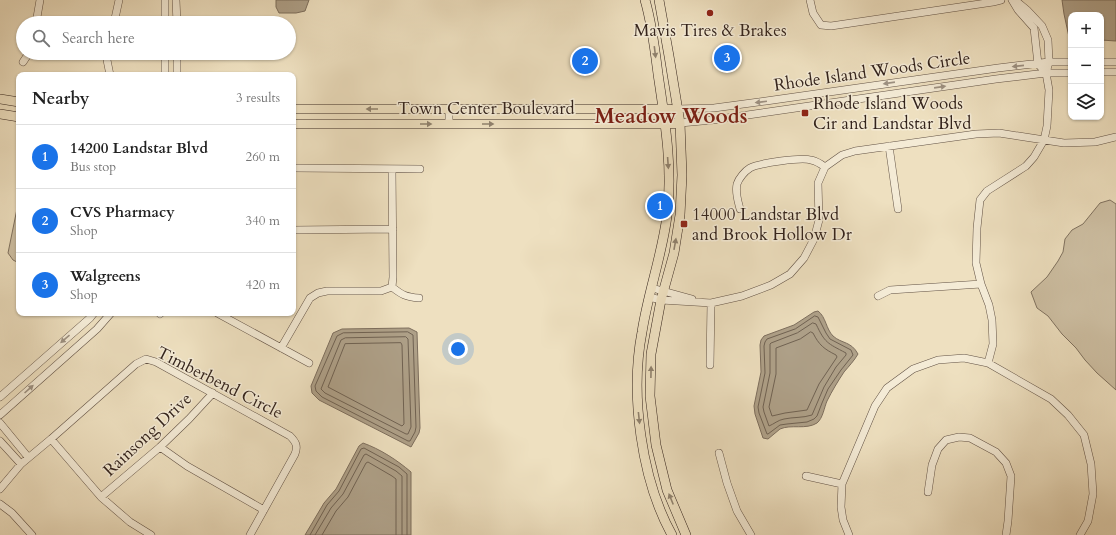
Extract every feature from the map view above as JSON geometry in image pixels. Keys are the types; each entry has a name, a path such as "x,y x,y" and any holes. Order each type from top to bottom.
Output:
{"main road":[{"path":"645,0 654,44 664,109 669,170 667,215 660,255 642,332 638,361 638,407 642,446 654,495 672,535"},
{"path":"659,0 680,123 682,175 680,214 674,252 661,300 651,354 650,396 656,445 667,490 686,535"},
{"path":"0,99 16,102"},
{"name":"Town Center Boulevard","path":"296,109 677,109"},
{"path":"0,114 16,117"},
{"name":"Town Center Boulevard","path":"296,124 680,123"}],"street":[{"path":"37,16 40,0"},
{"path":"116,16 119,0"},
{"path":"164,0 165,16"},
{"path":"176,0 177,16"},
{"path":"810,0 813,13 821,25 831,26 1001,0"},
{"path":"988,363 993,344 992,320 989,304 981,284 976,263 977,228 980,200 987,191 1026,166 1034,157 1044,140 1049,90 1046,73 1049,62 1048,40 1042,26 1027,10 1013,0"},
{"path":"1013,0 1018,10 1034,28 1038,64 1046,73"},
{"path":"107,60 109,72"},
{"path":"165,60 165,72"},
{"path":"177,60 177,72"},
{"name":"Rhode Island Woods Circle","path":"677,109 714,108 998,68 1049,62 1068,62"},
{"path":"1104,62 1116,62"},
{"path":"1104,72 1116,72"},
{"name":"Rhode Island Woods Circle","path":"680,123 713,120 996,79 1046,73 1068,73"},
{"path":"449,109 449,124"},
{"path":"651,292 661,300 711,303 742,296 771,285 790,274 804,258 814,239 819,220 818,183 825,167 842,155 855,151 976,134 998,133 1064,143 1095,142 1116,137"},
{"path":"889,146 898,209"},
{"path":"740,209 736,193 737,184 750,168 800,159 812,160 825,167"},
{"path":"296,168 420,169"},
{"path":"392,169 392,287"},
{"path":"296,230 393,229"},
{"path":"878,296 890,290 981,284"},
{"path":"392,287 400,294 407,297 419,298"},
{"path":"281,348 310,298 318,293 328,291 381,292 392,287"},
{"path":"651,292 664,291 711,303"},
{"path":"710,366 711,303"},
{"path":"0,397 92,316"},
{"path":"0,415 97,329 108,316"},
{"path":"230,316 281,348 309,363"},
{"path":"849,535 843,520 841,506 842,484 874,406 888,388 913,369 938,360 964,358 988,363 1051,398 1068,415 1084,435 1091,464 1093,494 1088,521 1080,535"},
{"name":"Timberbend Circle","path":"0,489 20,464 51,439 136,364 146,359 156,362 213,393 290,436 296,442 297,449 295,454 250,535"},
{"name":"Rainsong Drive","path":"101,497 160,447 213,393"},
{"path":"0,423 28,457"},
{"path":"928,492 932,465 938,449 946,440 958,436 970,438 996,452 1006,463 1012,476 1006,535"},
{"path":"51,439 101,497 130,522 151,535"},
{"path":"0,441 20,464"},
{"path":"160,447 187,466 264,510"},
{"path":"719,453 737,512 751,535"},
{"path":"806,476 842,484"},
{"path":"0,504 12,512 32,535"}],"shaded area":[{"path":"1110,200 1116,204 1116,390 1085,360 1048,316 1037,308 1031,292 1047,277 1058,261 1063,252 1065,239 1072,230 1083,224 1100,203"},
{"path":"16,214 16,262 8,253"}],"water":[{"path":"276,0 309,0 305,11 296,13 279,13 276,7"},
{"path":"1062,0 1116,0 1116,41 1104,40 1104,12 1068,12 1068,32"},
{"path":"818,311 823,316 833,336 852,347 858,354 835,386 827,401 821,418 817,423 808,426 780,429 768,439 763,438 755,414 754,406 761,372 761,340 764,336 794,325"},
{"path":"409,328 417,332 420,428 419,433 411,447 319,400 312,393 311,386 333,333 342,329"},
{"path":"363,443 388,455 411,472 411,535 305,535 324,503 336,489 359,446"}],"place":[{"name":"Mavis Tires & Brakes","path":"710,13"},
{"name":"Walgreens","path":"727,58"},
{"name":"CVS Pharmacy","path":"585,61"},
{"name":"Rhode Island Woods Cir and Landstar Blvd","path":"805,113"},
{"name":"14200 Landstar Blvd","path":"660,206"},
{"name":"14000 Landstar Blvd and Brook Hollow Dr","path":"684,224"}],"district":[{"name":"Meadow Woods","path":"671,116"}]}
